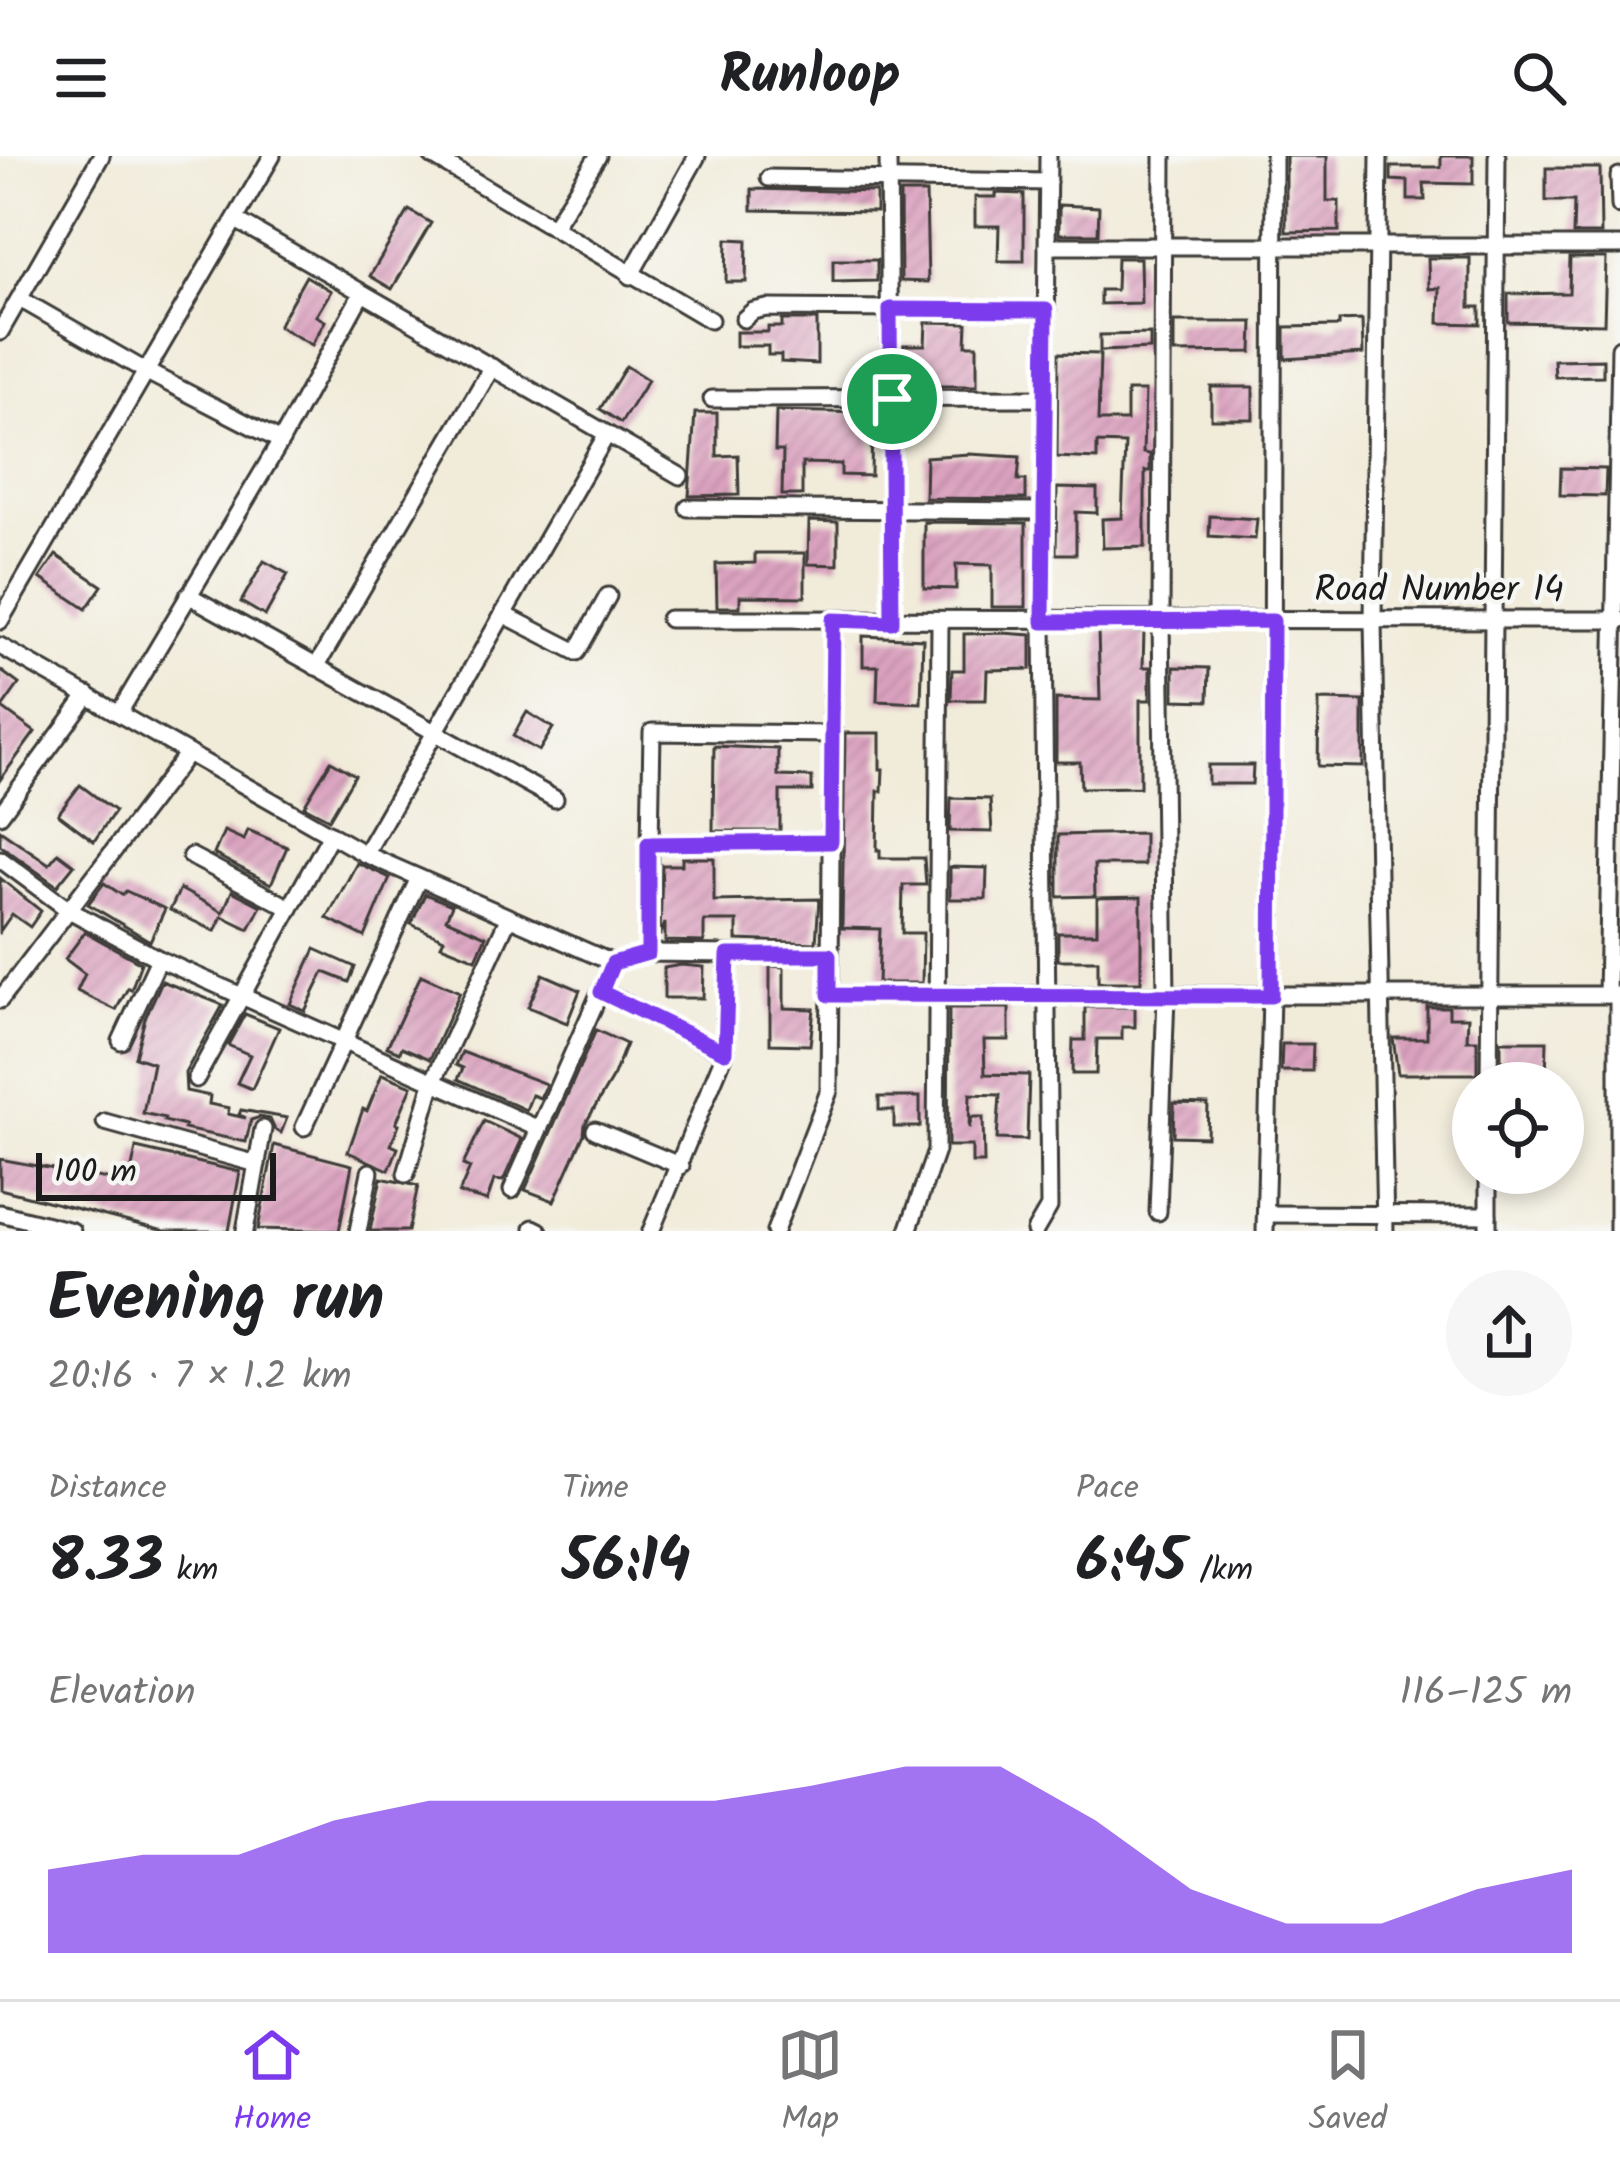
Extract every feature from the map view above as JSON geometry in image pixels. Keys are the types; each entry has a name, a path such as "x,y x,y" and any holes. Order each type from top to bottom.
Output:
{"street":[{"path":"0,332 101,156"},
{"path":"0,621 272,156"},
{"path":"553,227 598,156"},
{"path":"630,276 697,156"},
{"path":"888,156 892,622"},
{"path":"1036,1231 1049,1207 1043,622 1048,156"},
{"path":"1158,1212 1166,996 1161,621 1163,156"},
{"path":"1274,156 1266,1223 1488,1223"},
{"path":"1379,156 1373,621 1385,1224"},
{"path":"1489,1062 1497,156"},
{"path":"436,157 710,320"},
{"path":"1619,176 1620,206"},
{"path":"769,178 1048,182"},
{"path":"236,220 680,476"},
{"path":"1047,246 1620,246"},
{"path":"118,713 281,441 362,293"},
{"path":"20,299 281,441"},
{"path":"744,319 767,308 1046,310"},
{"path":"1618,1231 1620,348"},
{"path":"316,667 492,368"},
{"path":"712,399 1045,398"},
{"path":"364,854 608,434"},
{"path":"688,508 1044,511"},
{"path":"188,595 555,799"},
{"path":"503,614 577,652 608,596"},
{"name":"Road Number 14","path":"669,620 1619,620"},
{"path":"776,1231 829,1091 833,620"},
{"path":"908,1231 936,1151 940,622"},
{"path":"0,646 364,854 613,963 648,953 829,955"},
{"path":"0,815 88,695"},
{"path":"648,953 652,732 833,734"},
{"path":"0,1000 188,753"},
{"path":"196,1079 331,834"},
{"path":"648,844 831,842"},
{"path":"191,856 290,908"},
{"path":"0,860 69,910 158,959 539,1129"},
{"path":"304,1127 419,878"},
{"path":"406,1174 433,1082 508,919"},
{"path":"651,1231 725,1052 728,955"},
{"path":"121,1041 158,959"},
{"path":"512,1190 613,963"},
{"path":"601,992 725,1052"},
{"path":"829,995 1615,995"},
{"path":"105,1121 257,1164"},
{"path":"244,1231 263,1129"},
{"path":"595,1130 681,1166"},
{"path":"358,1231 370,1172"},
{"path":"0,1213 72,1231"}],"building":[{"path":"1286,156 1327,156 1327,201 1339,201 1339,231 1286,232"},
{"path":"1441,156 1473,156 1473,184 1424,183 1425,200 1408,200 1408,181 1391,180 1391,167 1441,167"},
{"path":"1546,168 1600,168 1601,234 1573,234 1574,201 1546,201"},
{"path":"752,189 876,192 876,212 752,210"},
{"path":"900,193 926,193 928,282 901,281"},
{"path":"996,193 1024,194 1024,261 998,261 999,226 975,226 975,197 996,197"},
{"path":"1059,205 1099,207 1098,234 1059,234"},
{"path":"409,210 431,223 392,289 370,276"},
{"path":"727,239 747,240 746,282 726,282"},
{"path":"1117,258 1140,258 1141,303 1100,304 1100,290 1116,290"},
{"path":"1428,258 1470,258 1470,307 1480,307 1480,324 1439,323 1440,288 1429,289"},
{"path":"1570,258 1606,258 1604,324 1508,322 1508,294 1569,293"},
{"path":"833,260 877,260 877,281 833,282"},
{"path":"306,276 331,291 316,316 325,321 312,345 278,326"},
{"path":"782,320 817,320 817,364 781,362 781,355 768,355 768,346 736,346 736,332 768,332 768,327 782,327"},
{"path":"1362,320 1363,354 1285,359 1285,327 1339,326 1339,321"},
{"path":"926,322 967,323 966,345 977,345 977,386 902,386 902,345 925,345"},
{"path":"1174,322 1253,322 1252,352 1174,353"},
{"path":"1150,334 1150,349 1100,351 1100,335"},
{"path":"1058,353 1100,354 1098,421 1127,421 1127,391 1145,391 1143,453 1150,454 1150,471 1145,471 1145,547 1103,548 1102,519 1122,518 1125,444 1097,443 1097,459 1057,457"},
{"path":"1603,359 1603,376 1555,377 1554,360"},
{"path":"626,366 648,380 621,423 600,409"},
{"path":"1211,387 1253,387 1253,419 1211,419"},
{"path":"776,411 872,413 871,476 841,475 841,464 802,463 802,495 782,495 783,451 775,451"},
{"path":"695,413 717,413 717,456 738,455 739,495 689,496"},
{"path":"926,457 1020,457 1018,480 1026,480 1026,499 925,498"},
{"path":"1561,468 1606,469 1605,496 1560,495"},
{"path":"1057,488 1097,489 1097,513 1076,512 1076,554 1056,554"},
{"path":"1210,516 1257,519 1255,539 1209,536"},
{"path":"809,521 838,522 838,565 808,564"},
{"path":"924,522 1026,523 1026,607 992,607 992,565 956,564 956,589 924,588"},
{"path":"755,553 805,553 805,597 740,596 740,607 717,607 716,564 755,563"},
{"path":"56,555 102,586 86,609 40,578"},
{"path":"264,561 288,574 265,616 241,602"},
{"path":"1098,631 1144,632 1143,667 1150,667 1150,700 1140,700 1140,787 1081,788 1080,762 1056,762 1056,699 1100,700"},
{"path":"964,634 1031,635 1031,669 987,670 986,700 951,700 952,670 964,670"},
{"path":"863,636 923,639 921,703 877,701 878,666 863,666"},
{"path":"1174,667 1209,668 1208,701 1174,700"},
{"path":"0,670 19,684 2,708 35,732 0,780"},
{"path":"1319,700 1363,701 1363,767 1318,766"},
{"path":"527,712 553,728 539,751 513,736"},
{"path":"845,733 880,733 880,858 924,858 926,885 903,885 902,933 923,933 922,983 878,983 880,929 842,928"},
{"path":"714,746 778,749 778,776 812,777 812,791 780,791 780,831 713,831"},
{"path":"331,761 355,775 329,819 304,806"},
{"path":"1208,765 1253,765 1252,784 1208,784"},
{"path":"80,785 115,811 94,841 58,814"},
{"path":"951,798 990,799 992,832 950,831"},
{"path":"0,830 49,864 58,853 74,865 57,886 0,845"},
{"path":"248,830 287,847 271,884 214,854 224,831 244,840"},
{"path":"1144,833 1144,865 1094,865 1095,896 1058,897 1058,835"},
{"path":"682,858 714,858 714,901 819,899 816,943 737,940 737,921 704,921 704,942 665,941 665,923 660,936 662,865 682,865"},
{"path":"357,863 390,878 365,937 327,918"},
{"path":"950,867 987,868 986,899 950,899"},
{"path":"0,878 41,911 30,927 12,914 0,931"},
{"path":"104,883 122,895 126,891 165,909 150,941 88,904"},
{"path":"180,889 223,912 232,891 261,906 249,929 222,916 215,931 170,910"},
{"path":"425,894 452,905 446,919 486,936 476,959 441,945 444,939 411,924"},
{"path":"1141,897 1141,982 1098,982 1098,960 1058,960 1058,933 1097,933 1097,898"},
{"path":"85,932 141,963 131,990 116,1010 77,991 85,974 65,959"},
{"path":"315,949 355,967 349,982 324,972 305,1011 290,1004"},
{"path":"770,966 784,967 784,1008 814,1009 810,1045 770,1044"},
{"path":"704,967 703,998 664,998 664,968"},
{"path":"543,974 580,990 567,1023 528,1007"},
{"path":"421,975 460,992 430,1059 402,1047 400,1052 387,1047"},
{"path":"162,981 223,1005 185,1073 186,1091 210,1096 209,1104 229,1108 228,1114 246,1118 239,1115 241,1110 287,1118 281,1133 270,1119 260,1117 251,1120 246,1142 184,1129 143,1113 153,1063 135,1057 145,1018"},
{"path":"1085,1007 1135,1007 1135,1027 1122,1027 1122,1039 1097,1039 1096,1074 1072,1074 1073,1040 1085,1040"},
{"path":"1427,1007 1449,1007 1449,1017 1468,1017 1467,1040 1477,1040 1477,1062 1452,1062 1452,1074 1398,1074 1393,1038 1427,1038"},
{"path":"949,1008 1009,1008 1009,1040 984,1040 985,1074 1029,1075 1027,1140 997,1139 1000,1095 970,1094 969,1128 972,1117 983,1117 984,1163 972,1163 972,1146 948,1146"},
{"path":"245,1014 279,1028 252,1089 237,1083 250,1055 228,1045"},
{"path":"596,1030 626,1044 585,1124 554,1201 525,1190"},
{"path":"1501,1041 1547,1041 1546,1062 1501,1062"},
{"path":"1282,1044 1313,1044 1312,1071 1281,1071"},
{"path":"462,1052 546,1084 540,1098 532,1095 526,1110 458,1079 463,1068 456,1065"},
{"path":"382,1074 412,1086 396,1123 391,1145 398,1148 389,1170 348,1152"},
{"path":"879,1097 920,1097 920,1127 894,1127 894,1110 879,1110"},
{"path":"1174,1103 1208,1104 1207,1137 1173,1136"},
{"path":"484,1121 522,1139 503,1181 494,1180 487,1201 459,1193 470,1168 463,1165"},
{"path":"274,1145 352,1165 339,1231 258,1229"},
{"path":"136,1148 240,1172 229,1231 164,1231 0,1189 0,1159 129,1183"},
{"path":"381,1178 418,1186 408,1231 370,1231"}],"route":[{"path":"890,309 1046,310 1043,622 1273,621 1271,996 829,995 829,955 728,955 725,1052 601,992 613,963 648,953 648,844 831,842 833,620 892,622 892,399 890,309"}]}
